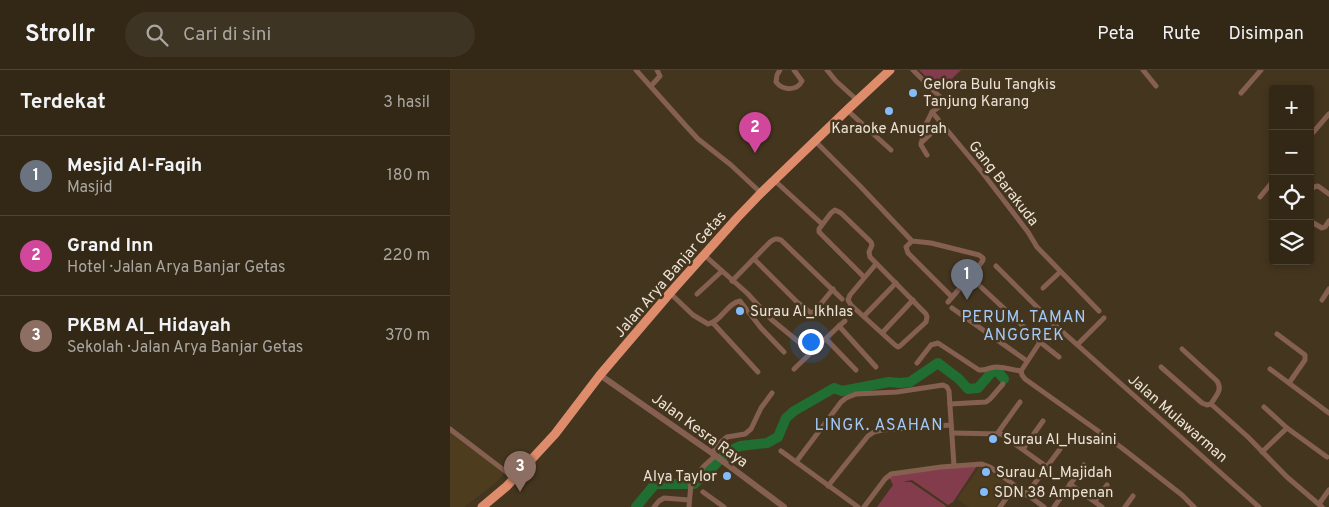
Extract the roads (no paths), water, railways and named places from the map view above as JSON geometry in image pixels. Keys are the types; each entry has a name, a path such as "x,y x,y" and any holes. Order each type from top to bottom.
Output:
{"highway":[{"name":"Jalan Arya Banjar Getas","path":"482,507 499,494 555,434 600,375 704,254 774,180 856,100 890,70"}],"street":[{"path":"636,70 698,139 731,165 761,193"},
{"path":"651,86 660,76 657,70"},
{"path":"780,70 776,82 788,89 802,83 794,70"},
{"path":"828,70 836,81 856,100"},
{"path":"913,70 941,98 942,103 932,112 926,124 921,145 927,155"},
{"path":"1143,70 1156,86"},
{"path":"1241,93 1261,70"},
{"path":"847,110 891,150"},
{"name":"Gang Barakuda","path":"932,112 982,172 1028,232 1037,247 1099,311"},
{"path":"1314,131 1329,114"},
{"path":"922,140 941,124"},
{"path":"815,141 912,241 931,243 983,258 979,266 948,302"},
{"path":"774,180 822,224"},
{"path":"1260,196 1269,186"},
{"path":"1314,187 1318,186 1329,194"},
{"path":"864,278 820,234 819,229 822,224 834,211 841,213 871,242 869,255 928,317 900,346 895,345 848,300 876,264"},
{"path":"1314,223 1322,228 1329,221"},
{"path":"732,280 770,242 778,239 842,299"},
{"path":"912,241 906,247 908,253 952,297"},
{"path":"704,254 747,293 772,320 811,352"},
{"path":"754,259 812,313 833,289"},
{"name":"Jalan Mulawarman","path":"996,266 1055,325 1260,507"},
{"path":"697,294 722,270"},
{"path":"1043,288 1060,272"},
{"path":"864,316 896,283"},
{"path":"980,287 1059,357"},
{"path":"1322,300 1329,289"},
{"path":"670,293 699,319 708,324 713,323 735,302 740,301 784,352"},
{"path":"882,333 913,300"},
{"path":"952,308 1027,361"},
{"path":"1079,346 1104,318"},
{"path":"794,369 845,321"},
{"path":"713,323 758,372"},
{"path":"1055,325 1040,342 1021,371 1024,379 1122,448 1182,495 1194,507"},
{"path":"839,326 876,367"},
{"path":"1276,334 1305,355 1305,360 1289,383"},
{"path":"826,339 856,370"},
{"path":"918,363 931,345 938,344 979,370 984,371 992,367 1000,367 1021,371"},
{"path":"1182,349 1220,386 1211,404"},
{"path":"1161,367 1202,403 1211,404 1276,467 1320,506 1329,490"},
{"path":"1270,369 1329,413"},
{"name":"Jalan Kesra Raya","path":"600,375 784,507"},
{"path":"950,404 986,402 1003,384"},
{"path":"796,462 841,402 849,396 944,386 949,390 954,466"},
{"path":"689,507 692,481 715,456 720,443 727,437 745,434 755,425 761,408 772,393"},
{"path":"997,434 1020,402"},
{"path":"1264,406 1288,428 1327,457"},
{"path":"1023,449 1043,421"},
{"path":"828,486 871,434 882,430 905,430 951,425"},
{"path":"450,428 514,478"},
{"path":"1262,452 1288,428"},
{"path":"952,433 1002,434 1047,466"},
{"path":"1026,495 1060,449"},
{"path":"781,451 858,507"},
{"path":"864,507 884,479 890,474 982,464 990,467 1044,507"},
{"path":"1054,507 1084,465"},
{"path":"1070,484 1102,507"},
{"path":"1095,502 1107,485"},
{"path":"1000,507 1014,486"},
{"path":"703,492 724,507"},
{"path":"1125,507 1133,496"},
{"path":"654,507 664,498 689,500"}],"waterway":[{"path":"636,507 655,484 694,484 727,452 740,446 767,443 778,437 786,418 794,411 834,388 842,391 889,382 910,382 938,363 959,379 968,389 978,388 995,370 1004,379"}],"place":[{"name":"Gelora Bulu Tangkis Tanjung Karang","path":"913,93"},
{"name":"Karaoke Anugrah","path":"889,111"},
{"name":"Grand Inn","path":"755,153"},
{"name":"Mesjid Al-Faqih","path":"967,300"},
{"name":"Surau Al_Ikhlas","path":"740,311"},
{"name":"Surau Al_Husaini","path":"993,439"},
{"name":"Surau Al_Majidah","path":"986,472"},
{"name":"Alya Taylor","path":"727,476"},
{"name":"PKBM Al_ Hidayah","path":"520,492"},
{"name":"SDN 38 Ampenan","path":"984,492"}],"district":[{"name":"PERUM. TAMAN ANGGREK","path":"1024,325"},
{"name":"LINGK. ASAHAN","path":"879,424"}]}
